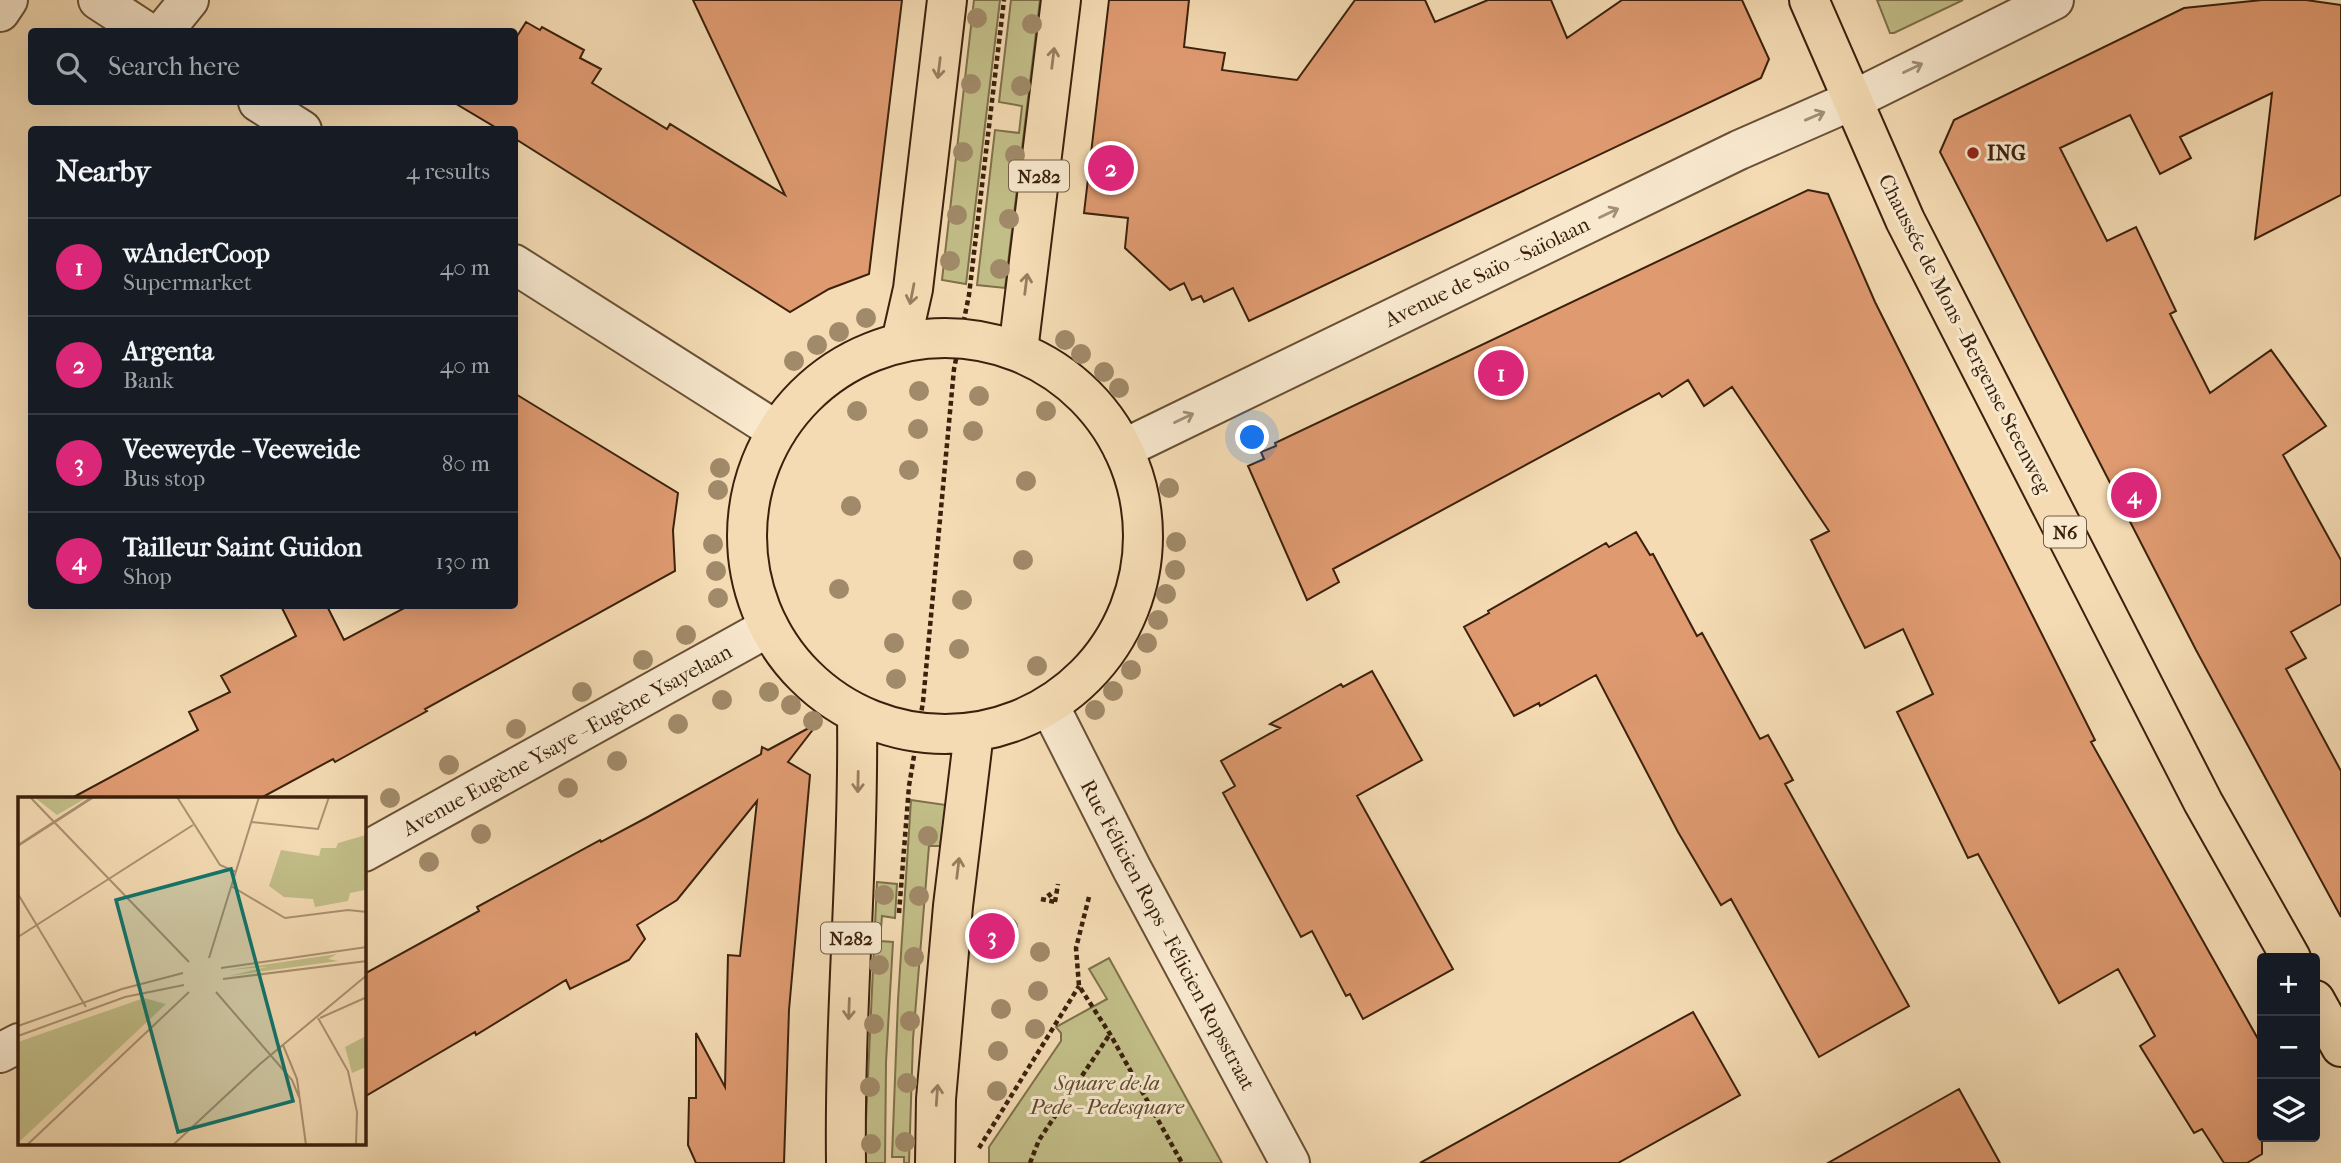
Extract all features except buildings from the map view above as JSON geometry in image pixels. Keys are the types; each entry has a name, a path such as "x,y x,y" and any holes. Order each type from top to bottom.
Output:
{"main road":[{"path":"901,342 914,289 947,0"},
{"name":"N282","path":"1018,352 1060,0"},
{"name":"Chaussée de Mons - Bergense Steenweg","path":"1809,0 1905,220 2203,802 2288,953"},
{"path":"960,338 989,342 1018,352 1050,368 1079,390 1104,417 1123,449 1139,495 1143,543 1135,591 1116,636 1087,674 1049,705 1013,722 974,732 946,735 886,726 858,714 822,691 792,662 769,627 754,589 747,549 749,508 759,468 777,431 817,384 872,352 901,342 960,338"},
{"name":"N282","path":"846,1163 845,1097 858,779 858,714"},
{"path":"935,1163 936,1099 974,732"},
{"path":"2320,1009 2341,1047"}],"street":[{"path":"0,12 8,0"},
{"path":"98,0 142,28"},
{"path":"166,28 189,0"},
{"name":"Avenue de Saïo - Saïolaan","path":"1123,449 1726,156 1853,100 2054,0"},
{"path":"263,105 296,126"},
{"path":"518,267 777,431"},
{"name":"Avenue Eugène Ysaye - Eugène Ysayelaan","path":"366,851 769,627"},
{"name":"Rue Félicien Rops - Félicien Ropsstraat","path":"1049,705 1132,869 1290,1163"},
{"path":"0,1053 18,1044"}],"path":[{"path":"898,925 909,786 923,702 954,369 969,295 1004,0"},
{"path":"1055,902 1058,884"},
{"path":"1048,893 1055,902"},
{"path":"1089,897 1076,948 1079,986 1110,1034 1182,1163"},
{"path":"1041,899 1055,902"},
{"path":"935,1163 973,1158 1079,986"},
{"path":"1030,1163 1039,1140 1110,1034"}],"green space":[{"path":"974,0 1000,0 966,284 942,280"},
{"path":"1011,0 1040,0 1005,288 977,285 995,130 1019,133 1022,106 999,102"},
{"path":"1877,0 1963,0 1890,33"},
{"path":"911,800 946,805 940,846 929,846 913,1039 909,1163 904,1163 904,1157 892,1157 898,1000"},
{"path":"877,882 897,884 895,918 882,916 880,941 893,942 886,1062 885,1163 864,1163"},
{"name":"Square de la Pede - Pedesquare","path":"1109,958 1222,1163 989,1163 989,1147 1061,1041 1061,1033 1056,1027 1107,999 1089,969"}],"place":[{"name":"ING","path":"1973,153"},
{"name":"Argenta","path":"1111,168"},
{"name":"wAnderCoop","path":"1501,373"},
{"name":"Tailleur Saint Guidon","path":"2134,495"},
{"name":"Veeweyde - Veeweide","path":"992,936"}]}
